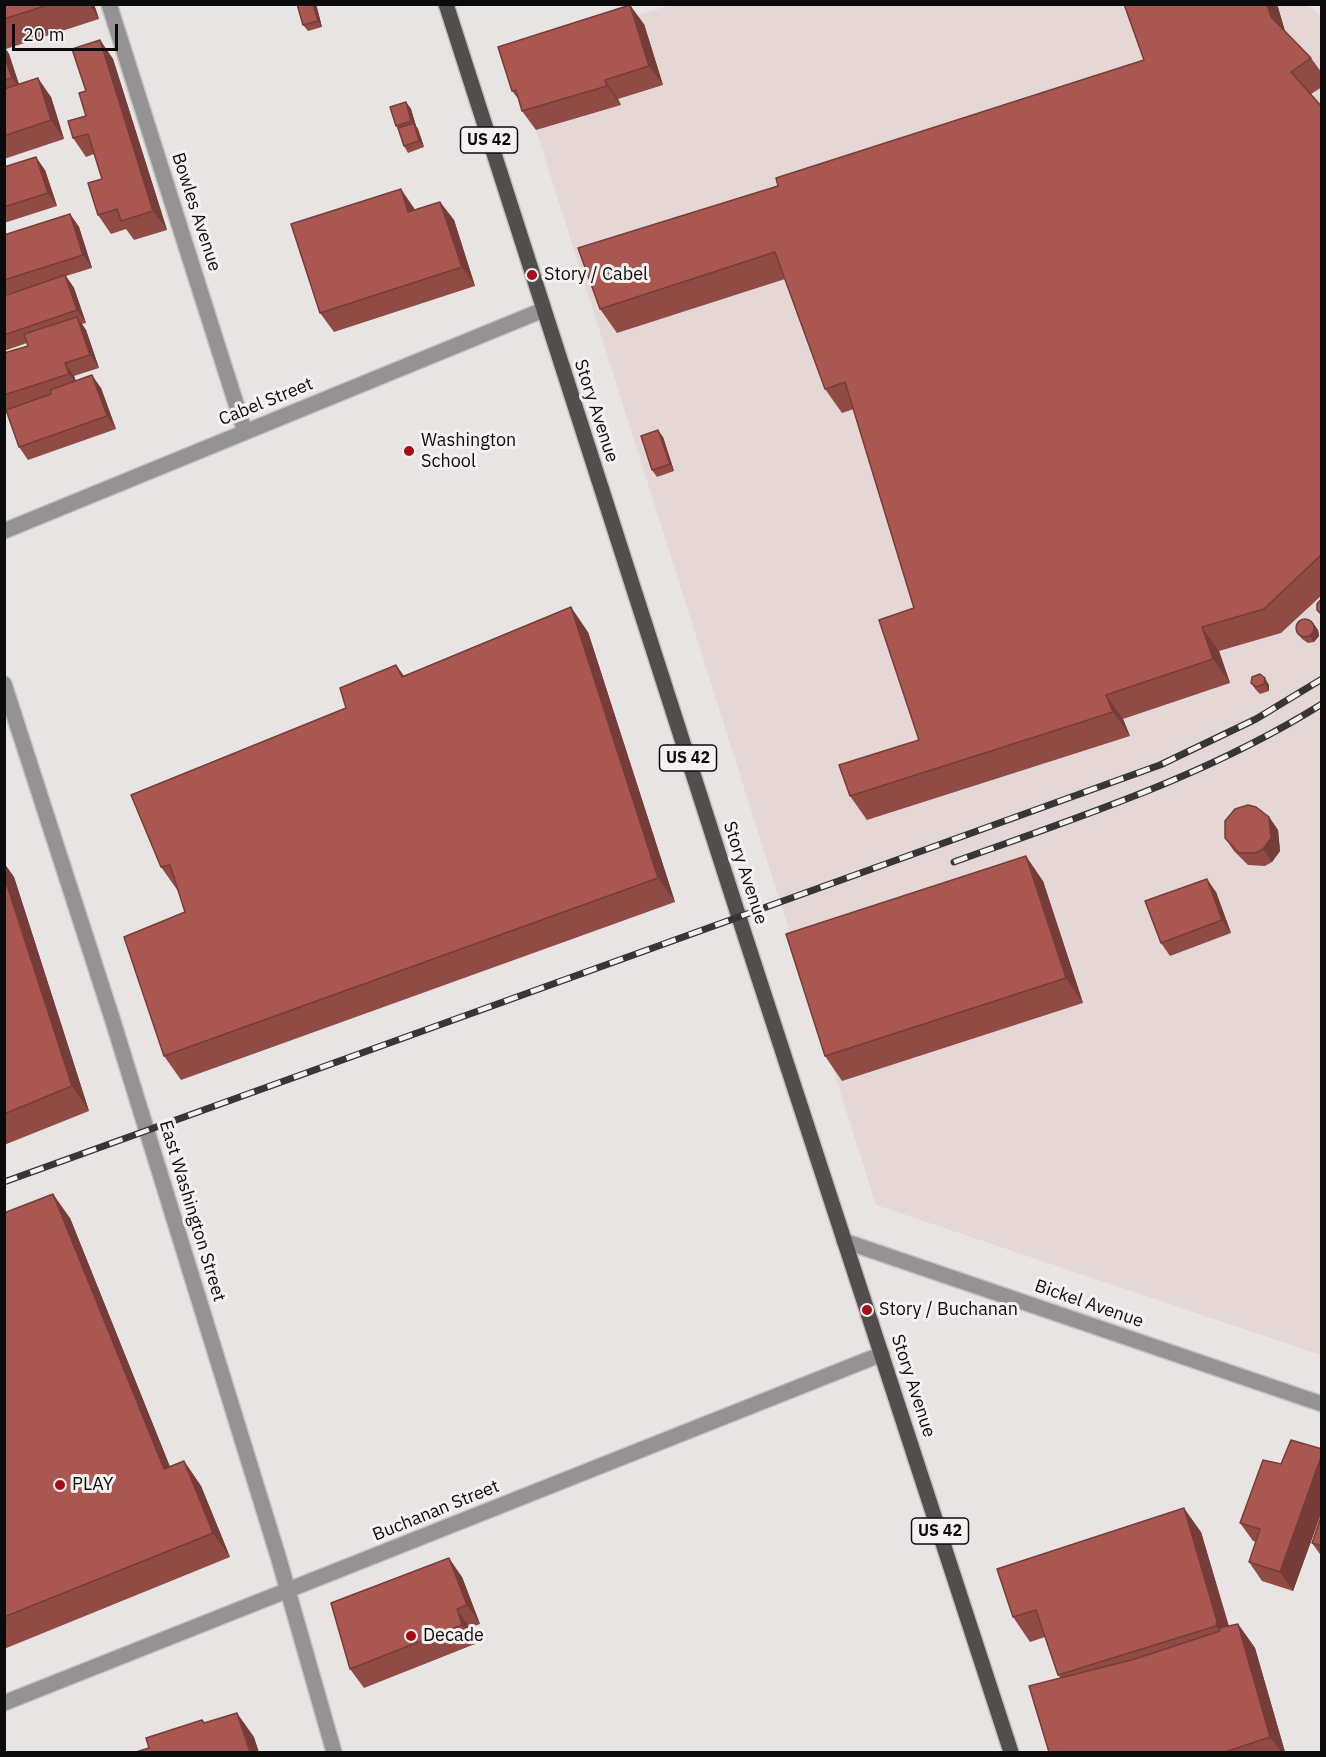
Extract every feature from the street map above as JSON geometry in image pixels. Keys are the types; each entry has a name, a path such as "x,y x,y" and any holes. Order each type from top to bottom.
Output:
{"main road":[{"name":"Story Avenue","path":"446,4 543,310 1011,1752"}],"street":[{"name":"Bowles Avenue","path":"109,4 245,432"},
{"name":"Cabel Street","path":"4,531 543,310"},
{"name":"East Washington Street","path":"4,684 112,1018 288,1592 334,1752"},
{"name":"Bickel Avenue","path":"844,1241 1322,1404"},
{"name":"Buchanan Street","path":"4,1703 882,1354"}],"shaded area":[{"path":"674,4 1307,4 1321,17 1321,1355 876,1205 512,54"}],"building":[{"path":"4,4 51,4 4,19"},
{"path":"297,4 313,4 318,21 303,25"},
{"path":"1124,4 1267,4 1271,17 1311,58 1291,72 1322,107 1322,554 1264,609 1202,627 1213,659 1106,695 1113,712 850,796 839,765 919,740 879,620 914,608 845,382 825,389 775,252 600,309 578,248 778,186 776,178 1144,60"},
{"path":"630,5 649,66 605,80 607,86 522,111 516,90 512,91 498,47"},
{"path":"100,40 153,211 121,221 117,209 98,215 88,183 102,179 88,134 73,138 68,121 86,116 79,93 86,91 72,49"},
{"path":"4,55 12,78 4,80"},
{"path":"38,78 51,120 4,136 4,89"},
{"path":"406,102 411,121 396,126 390,107"},
{"path":"414,123 419,141 404,146 398,128"},
{"path":"36,157 48,193 4,207 4,167"},
{"path":"401,189 408,212 440,202 462,267 320,313 291,224"},
{"path":"70,214 83,255 4,280 4,235"},
{"path":"65,275 77,310 4,335 4,296"},
{"path":"77,317 90,355 65,363 69,374 4,395 4,353 28,346 24,334"},
{"path":"92,375 107,416 19,447 6,410 51,394 50,390"},
{"path":"658,430 670,464 652,470 641,436"},
{"path":"1322,598 1322,615 1317,610 1317,604"},
{"path":"571,607 658,878 164,1056 124,937 185,912 170,865 161,867 131,795 346,708 340,688 396,665 402,677"},
{"path":"1305,619 1311,622 1314,628 1311,634 1305,637 1299,634 1296,628 1299,622"},
{"path":"1260,674 1265,678 1264,684 1256,687 1251,683 1252,677"},
{"path":"1248,805 1256,807 1269,817 1271,838 1263,849 1256,853 1239,853 1225,838 1225,821 1235,809"},
{"path":"1026,856 1066,978 825,1056 786,934"},
{"path":"4,876 72,1086 4,1114"},
{"path":"1207,879 1222,920 1161,943 1145,901"},
{"path":"53,1194 164,1469 184,1461 213,1533 4,1617 4,1213"},
{"path":"1291,1440 1322,1449 1322,1454 1280,1572 1249,1562 1260,1529 1240,1523 1263,1460 1281,1464"},
{"path":"1184,1508 1217,1621 1216,1626 1058,1675 1036,1610 1013,1617 997,1569"},
{"path":"1322,1514 1322,1546 1312,1543"},
{"name":"Decade","path":"449,1558 467,1605 457,1609 462,1625 350,1669 331,1603"},
{"path":"1238,1624 1270,1737 1225,1752 1049,1752 1029,1686 1135,1659 1220,1631 1219,1628"},
{"path":"237,1713 250,1752 136,1752 149,1748 146,1738 202,1720 204,1723"}],"railway":[{"path":"4,1182 1160,765 1256,719 1322,679"},
{"path":"954,862 1096,811 1189,774 1278,730 1322,704"}],"place":[{"name":"Story / Cabel","path":"532,275"},
{"name":"Washington School","path":"409,451"},
{"name":"Story / Buchanan","path":"867,1310"},
{"name":"PLAY","path":"60,1485"},
{"name":"Decade","path":"411,1636"}]}
